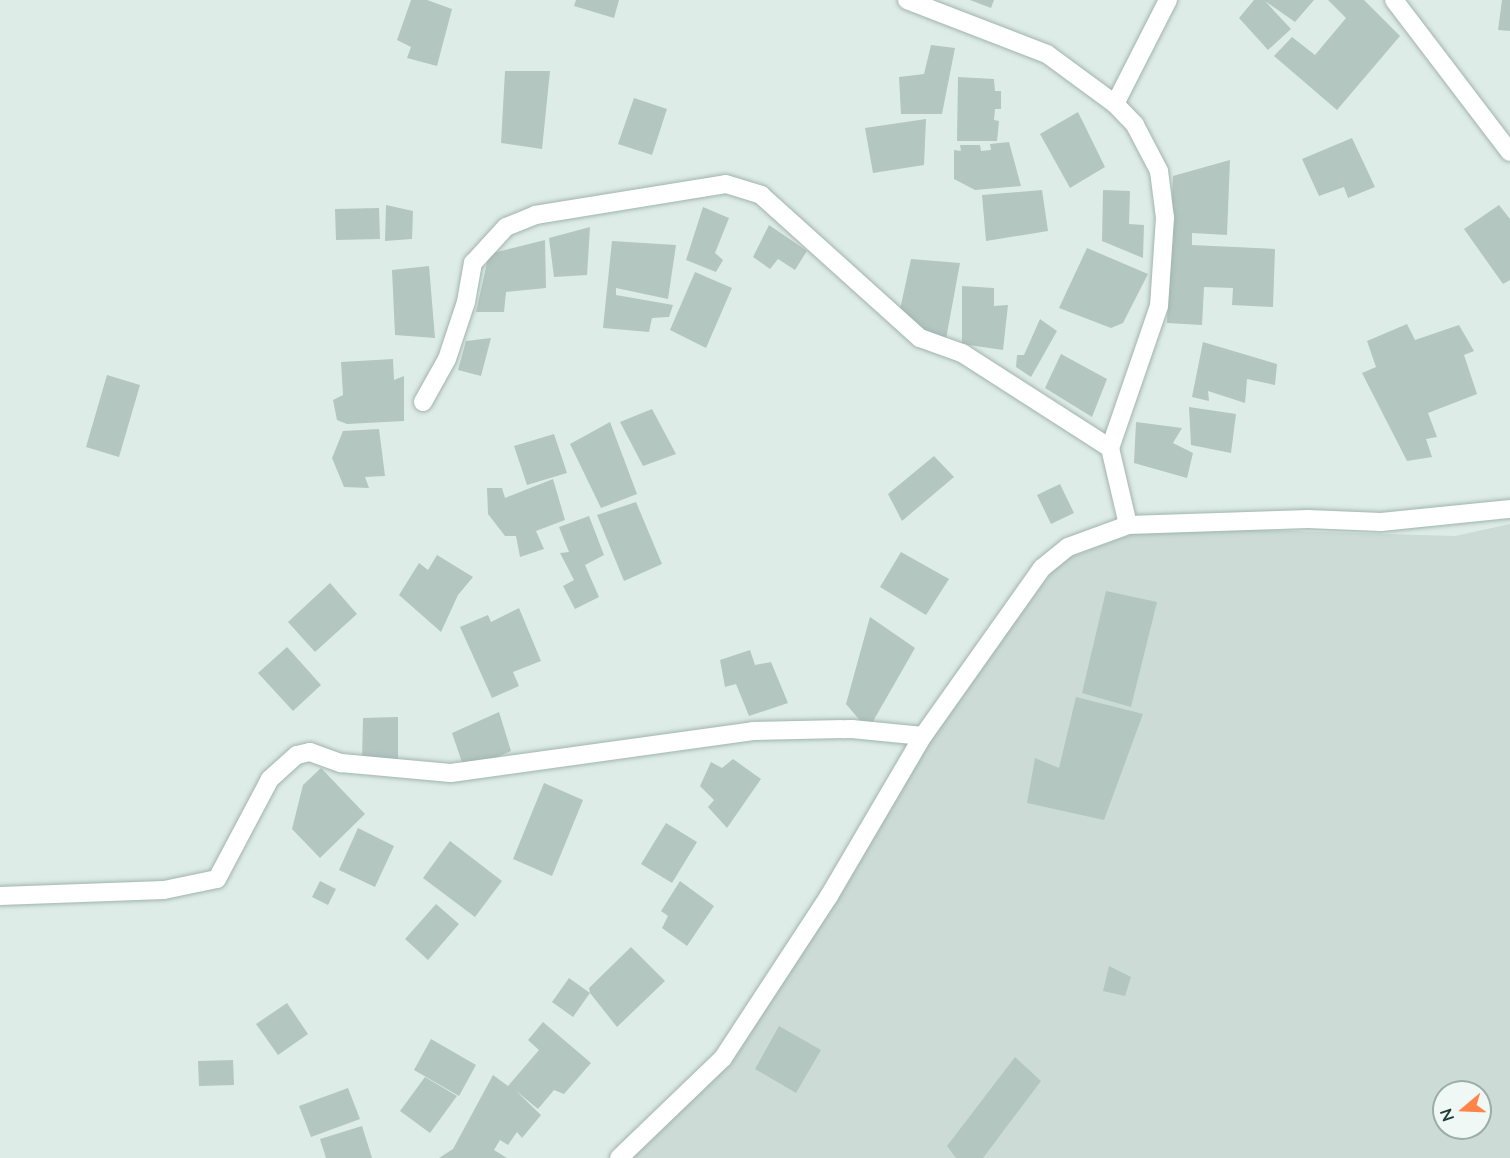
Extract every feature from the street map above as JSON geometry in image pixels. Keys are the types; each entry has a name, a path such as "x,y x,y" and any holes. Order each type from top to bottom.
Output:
{"street":[{"path":"907,0 1047,54 1115,104 1135,125 1159,171 1165,218 1159,306 1110,448 1128,525"},
{"path":"1115,104 1168,0"},
{"path":"1394,0 1510,152"},
{"path":"423,402 447,359 473,263 506,227 535,215 726,184 761,195 920,338 962,353 1110,448"},
{"path":"619,1158 723,1058 829,896 923,736 1042,568 1068,547 1128,525 1308,519 1381,522 1510,509"},
{"path":"0,896 164,890 218,879 270,779 297,755 310,752 341,763 451,773 753,731 852,729 923,736"}],"shaded area":[{"path":"1510,524 1510,1158 623,1158 726,1057 924,745 1060,561 1151,527 1455,536"}],"building":[{"path":"411,0 427,0 452,9 437,66 407,58 411,47 397,40"},
{"path":"576,0 619,0 614,18 574,6"},
{"path":"970,0 994,0 991,8"},
{"path":"1254,0 1314,0 1295,22 1265,1 1291,29 1268,50 1239,18"},
{"path":"1328,0 1364,0 1400,36 1337,110 1274,56 1292,37 1315,55 1346,18"},
{"path":"1502,0 1510,0 1510,31 1498,30"},
{"path":"931,45 955,48 942,114 901,114 899,77 924,74"},
{"path":"505,71 550,71 542,149 501,143"},
{"path":"958,77 994,79 995,91 1001,91 1001,109 995,109 994,120 999,121 997,141 957,141"},
{"path":"634,98 667,109 652,155 618,144"},
{"path":"1078,112 1105,167 1070,188 1040,134"},
{"path":"926,119 924,165 873,173 865,128"},
{"path":"1352,138 1375,187 1348,198 1344,187 1319,196 1302,159"},
{"path":"1009,142 1021,186 975,190 954,179 954,150 961,151 960,145 980,145 981,151 991,150 990,144"},
{"path":"1230,160 1227,235 1192,233 1192,245 1275,249 1273,307 1232,305 1233,288 1204,287 1202,325 1167,323 1173,176"},
{"path":"1042,190 1048,231 986,241 982,195"},
{"path":"1103,190 1130,191 1129,224 1144,225 1143,258 1102,241"},
{"path":"386,205 413,211 412,239 385,241"},
{"path":"1499,205 1510,219 1510,280 1503,284 1464,229"},
{"path":"703,207 729,218 715,253 723,260 716,272 686,260"},
{"path":"379,208 380,239 336,240 335,209"},
{"path":"769,225 807,251 795,270 778,259 770,269 753,257"},
{"path":"590,227 587,275 554,277 549,238"},
{"path":"545,240 546,288 506,292 504,312 476,312 489,254"},
{"path":"612,241 676,245 668,299 616,288 616,295 673,305 669,317 652,318 649,332 603,328"},
{"path":"1087,248 1148,274 1123,323 1111,328 1059,308"},
{"path":"911,259 960,263 946,339 914,332 907,313 899,314"},
{"path":"429,266 435,338 395,335 392,270"},
{"path":"695,272 732,288 706,348 670,330"},
{"path":"962,286 994,288 994,306 1008,305 1003,350 962,344"},
{"path":"1040,319 1057,331 1031,377 1016,367 1017,355 1024,355"},
{"path":"1407,324 1415,340 1459,325 1474,351 1464,355 1477,394 1428,413 1437,437 1426,439 1432,457 1407,461 1362,373 1376,367 1367,341"},
{"path":"491,338 481,376 458,370 466,341"},
{"path":"1203,342 1277,364 1275,385 1247,379 1245,403 1208,391 1209,401 1192,397"},
{"path":"1061,354 1107,379 1092,417 1045,388"},
{"path":"393,359 394,380 404,376 404,421 347,424 337,420 333,400 343,395 341,362"},
{"path":"107,375 140,385 119,457 86,447"},
{"path":"1189,407 1236,414 1231,453 1191,445"},
{"path":"652,409 676,454 643,466 620,422"},
{"path":"610,422 637,494 601,508 570,444"},
{"path":"1136,422 1182,428 1173,443 1193,453 1187,478 1134,463"},
{"path":"379,429 385,476 365,477 369,488 344,487 332,458 343,431"},
{"path":"554,434 567,473 527,485 514,446"},
{"path":"934,456 954,477 902,521 888,494"},
{"path":"553,479 565,520 536,531 544,549 520,557 516,536 505,536 488,514 487,488 502,488 505,498"},
{"path":"1060,484 1074,513 1051,524 1037,495"},
{"path":"636,502 662,564 624,581 597,515"},
{"path":"589,516 604,555 585,565 599,597 575,609 563,586 574,580 560,553 569,552 559,527"},
{"path":"901,552 949,579 926,615 880,587"},
{"path":"437,555 473,577 458,595 441,632 399,595 419,563 428,570"},
{"path":"330,583 357,614 315,652 288,622"},
{"path":"1106,591 1157,602 1131,707 1082,693"},
{"path":"519,608 541,661 513,672 519,686 492,698 460,627 488,615 491,622"},
{"path":"870,617 915,648 868,730 846,704"},
{"path":"287,647 321,685 293,711 258,673"},
{"path":"750,650 755,665 771,662 788,703 749,716 736,684 725,687 720,660"},
{"path":"1076,697 1143,714 1104,820 1027,803 1035,758 1059,768"},
{"path":"499,712 511,751 465,771 452,733"},
{"path":"398,717 398,759 362,761 363,718"},
{"path":"733,759 761,779 727,828 708,807 714,800 700,786 711,762 722,768"},
{"path":"321,768 365,814 320,858 292,829 303,785"},
{"path":"544,783 583,800 552,876 513,859"},
{"path":"666,823 697,842 672,883 641,864"},
{"path":"358,828 394,846 375,887 339,870"},
{"path":"450,841 502,881 475,917 423,878"},
{"path":"320,881 336,889 328,905 312,897"},
{"path":"680,881 714,906 687,946 662,928 668,916 661,911"},
{"path":"436,904 459,924 428,960 405,939"},
{"path":"631,947 665,981 617,1027 590,993 589,988"},
{"path":"1109,966 1131,977 1125,996 1103,991"},
{"path":"569,978 590,993 573,1017 552,1002"},
{"path":"287,1003 308,1034 278,1055 256,1024"},
{"path":"543,1022 591,1063 564,1094 554,1090 538,1109 515,1090 541,1115 522,1138 517,1132 508,1145 500,1140 494,1150 507,1158 439,1158 453,1149 493,1075 508,1086 539,1050 528,1040"},
{"path":"779,1026 821,1050 796,1093 755,1069"},
{"path":"431,1039 476,1065 459,1096 414,1070"},
{"path":"1015,1057 1041,1081 983,1158 956,1158 947,1146"},
{"path":"233,1060 234,1085 199,1086 198,1061"},
{"path":"425,1077 457,1096 430,1133 400,1111"},
{"path":"348,1088 360,1119 311,1137 299,1106"},
{"path":"362,1126 372,1158 326,1158 320,1139"}]}
